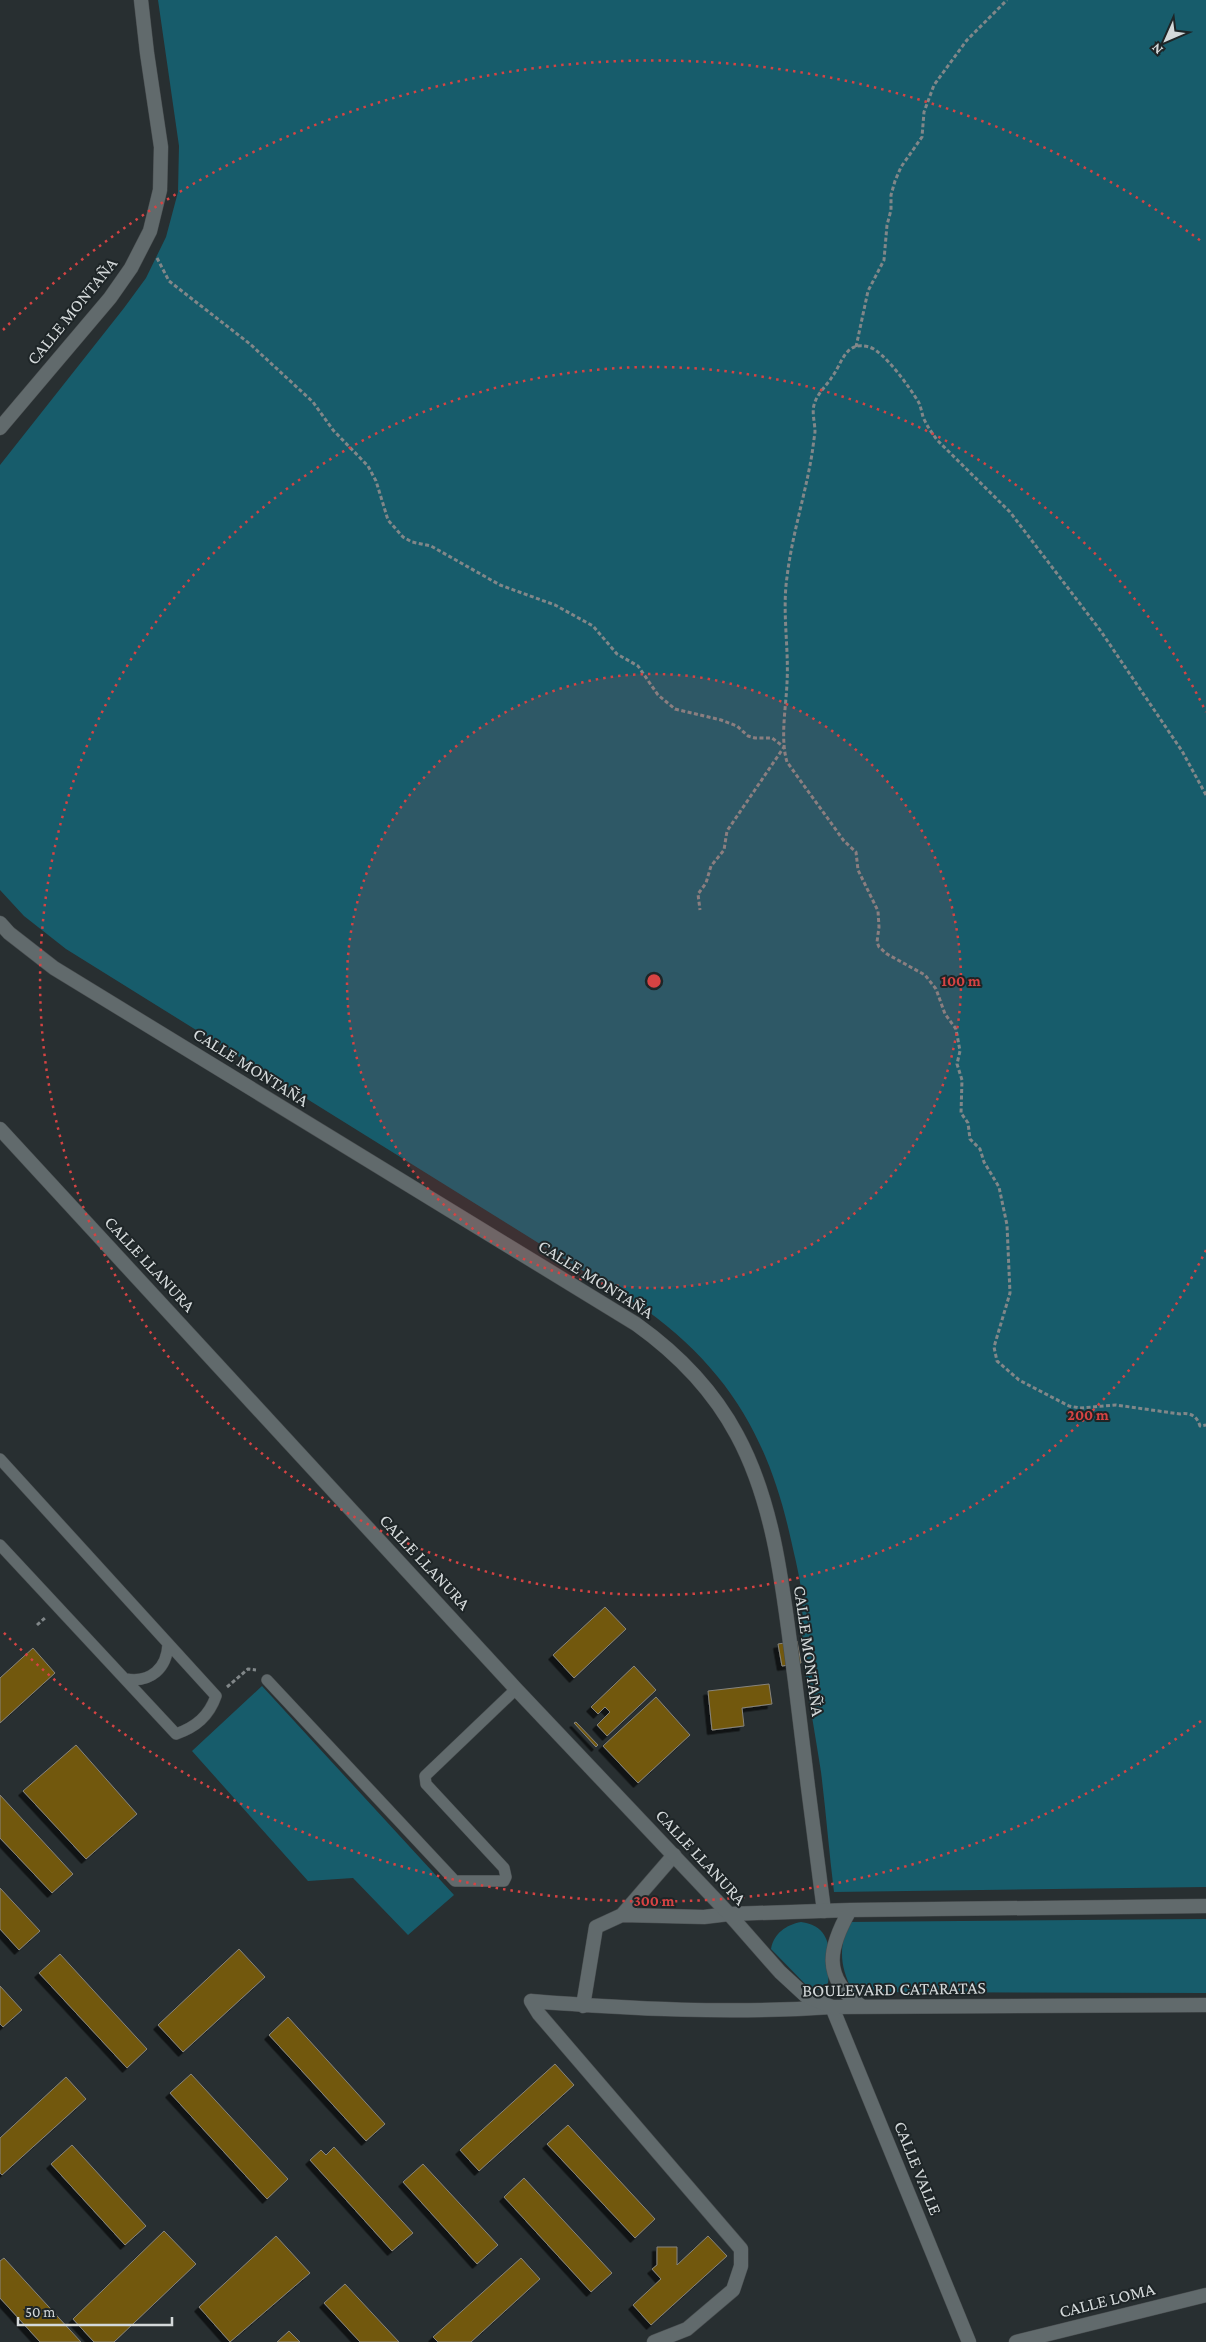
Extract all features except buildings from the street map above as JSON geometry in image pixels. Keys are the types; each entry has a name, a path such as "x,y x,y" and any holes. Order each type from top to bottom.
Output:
{"street":[{"name":"CALLE MONTAÑA","path":"0,428 110,298 131,268 150,231 160,190 161,148 146,53 141,0"},
{"name":"CALLE MONTAÑA","path":"0,923 9,933 54,968 636,1324 676,1356 694,1374 738,1436 754,1475 771,1531 791,1652 824,1911"},
{"name":"CALLE LLANURA","path":"0,1129 516,1689 729,1914 780,1972 806,1996 832,2007"},
{"path":"583,2006 596,1927 622,1915 674,1855"},
{"path":"622,1915 704,1917 729,1914 850,1910 1206,1906"},
{"path":"850,1910 838,1931 832,1956 837,1980 851,1999 861,2006"},
{"name":"BOULEVARD CATARATAS","path":"654,2342 686,2329 733,2290 742,2266 740,2249 539,2014 531,2001 583,2006 782,2011 861,2006 1206,2005"},
{"name":"CALLE VALLE","path":"832,2007 969,2342"},
{"name":"CALLE LOMA","path":"1016,2342 1206,2295"}],"lane":[{"path":"0,1459 216,1696 208,1714 202,1721 176,1734 0,1545"},
{"path":"126,1679 143,1679 158,1671 167,1654 168,1644"},
{"path":"267,1680 455,1881 504,1881 504,1868 426,1784 425,1776 516,1689"}],"path":[{"path":"856,347 868,291 884,260 887,225 892,210 891,195 895,181 900,167 922,137 924,112 934,85 967,40 1007,0"},
{"path":"157,258 169,281 250,344 313,402 333,430 368,466 376,481 388,520 403,536 412,542 431,546 500,584 555,605 593,626 617,654 638,666 658,695 674,709 721,720 738,726 748,736 763,739 772,738 784,747"},
{"path":"1206,795 1182,751 1111,645 1010,512 937,440 911,391 880,353 869,347 856,347 842,357 835,374 817,397 813,407 815,432 812,454 797,518 786,578 785,633 788,680 784,747 787,762 826,813 844,841 856,852 858,870 878,911 879,927 877,942 879,947 887,954 925,975 936,989 945,1014 956,1029 960,1051 958,1070 962,1080 961,1113 968,1123 970,1139 980,1149 984,1162 999,1186 1007,1225 1010,1287 1007,1307 994,1347 997,1361 1018,1380 1069,1406 1080,1408 1116,1406 1180,1414 1186,1413 1197,1418 1200,1426 1206,1425"},
{"path":"700,910 698,894 706,883 711,866 724,850 727,831 784,747"},
{"path":"216,1696 248,1669 257,1670 267,1680"}],"shaded area":[{"path":"158,0 1206,0 1206,1887 834,1892 821,1772 805,1667 802,1638 802,1596 791,1540 771,1470 758,1439 742,1410 723,1383 675,1333 646,1310 66,949 24,916 0,890 0,465 146,278 166,237 178,192 179,146"},
{"path":"262,1686 454,1895 408,1935 353,1878 308,1881 192,1751"},
{"path":"1206,1919 1206,1993 853,1992 845,1974 842,1957 847,1922"},
{"path":"801,1922 812,1925 820,1930 828,1944 830,1963 828,1983 821,1990 810,1989 771,1949 778,1934 790,1925"}]}
